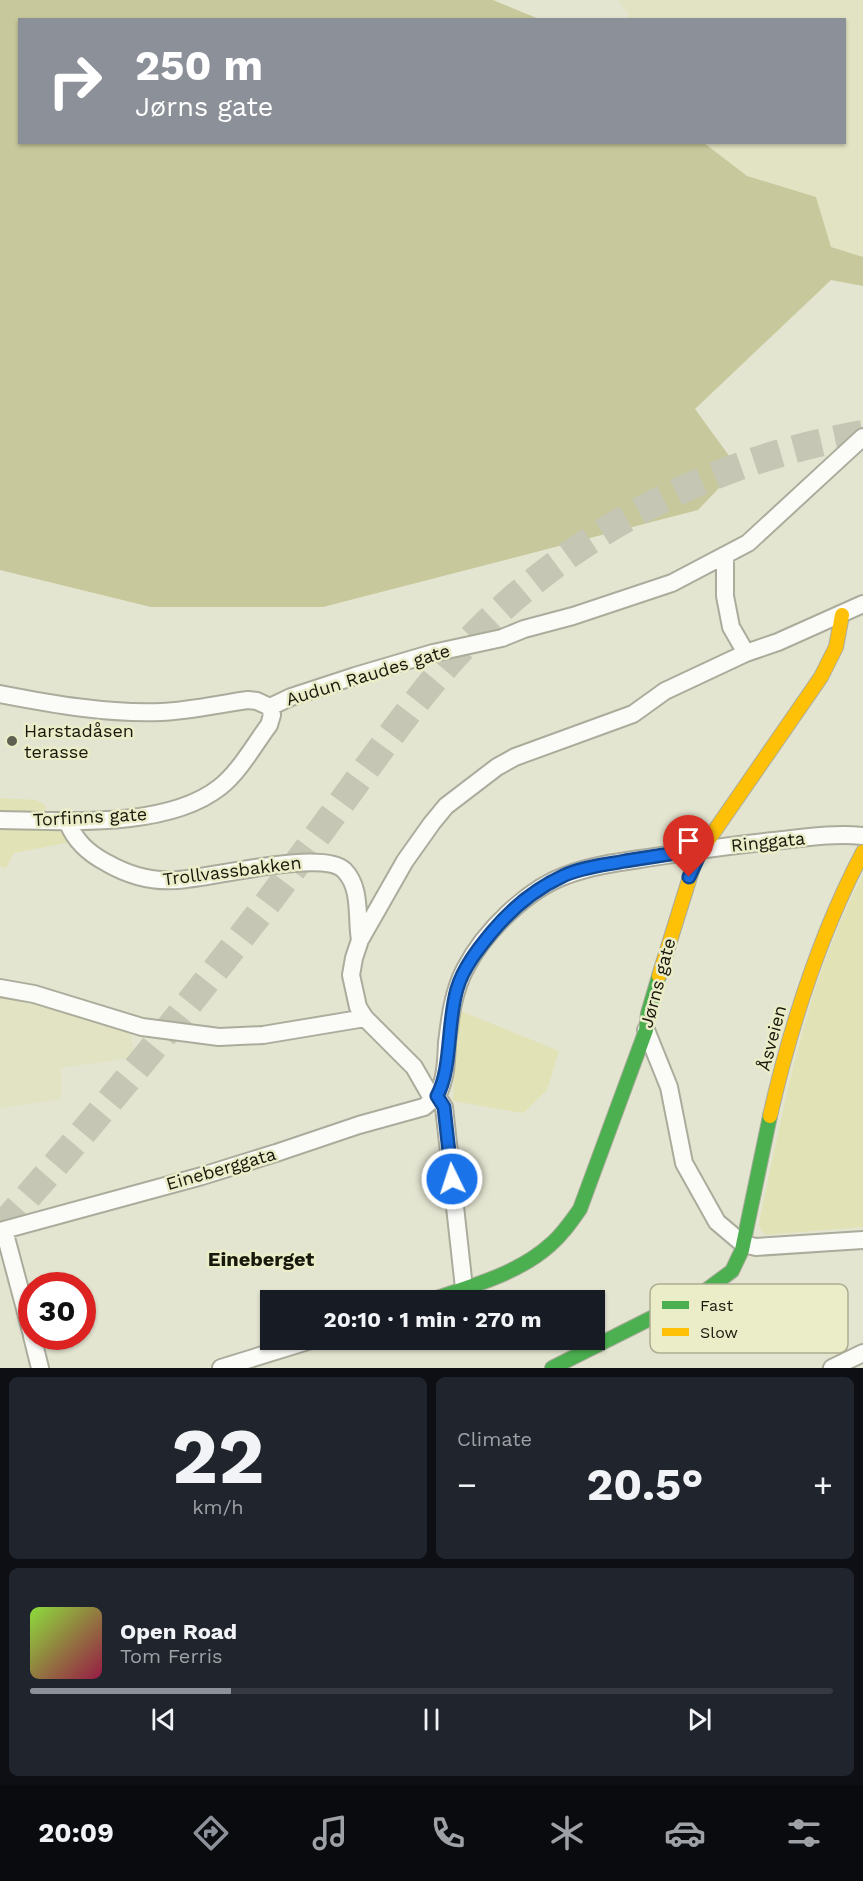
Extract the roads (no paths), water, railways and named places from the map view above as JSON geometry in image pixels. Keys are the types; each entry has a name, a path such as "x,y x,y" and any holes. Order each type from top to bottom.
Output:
{"street":[{"name":"Audun Raudes gate","path":"0,694 72,706 138,712 181,711 248,700 270,707 291,697 355,676 433,653 502,638 672,583 725,556 748,543 863,437"},
{"path":"725,556 725,596 731,627 746,653"},
{"path":"464,1288 444,1107 435,1098 414,1066 365,1018 358,1007 351,975 360,940 405,861 446,806 497,767 535,749 633,714 665,691 746,653 842,615 863,604"},
{"name":"Jørns gate","path":"458,1290 515,1267 540,1254 570,1224 580,1209 646,1030 648,1013 661,966 689,877 702,849 821,677 836,650 842,631 842,615"},
{"name":"Torfinns gate","path":"0,820 67,821 149,815 185,806 220,787 242,762 269,725 272,716 270,707"},
{"name":"Trollvassbakken","path":"67,821 72,835 93,855 123,871 152,879 177,880 302,862 330,862 338,865 346,872 355,889 360,940"},
{"name":"Ringgata","path":"435,1098 445,1075 452,1009 457,987 466,968 480,946 515,907 535,891 565,875 609,864 702,849 835,834 863,836"},
{"name":"Åsveien","path":"715,1284 736,1267 800,999 817,947 836,903 863,852"},
{"path":"0,988 34,994 142,1028 219,1037 263,1035 365,1018"},
{"path":"646,1030 669,1087 684,1163 717,1222 743,1244 756,1247 863,1240"},
{"name":"Eineberggata","path":"2,1231 202,1176 416,1109 435,1098"},
{"path":"2,1231 18,1287"},
{"name":"Åsveien","path":"552,1368 650,1318"},
{"path":"36,1350 40,1368"},
{"path":"221,1368 279,1350"},
{"path":"832,1368 863,1353"}],"tunnel":[{"path":"0,1228 104,1108 204,985 425,691 464,646 505,606 550,569 597,536 646,507 751,462 807,446 863,434"}],"place":[{"name":"Harstadåsen terasse","path":"12,741"}],"district":[{"name":"Eineberget","path":"261,1259"}]}
